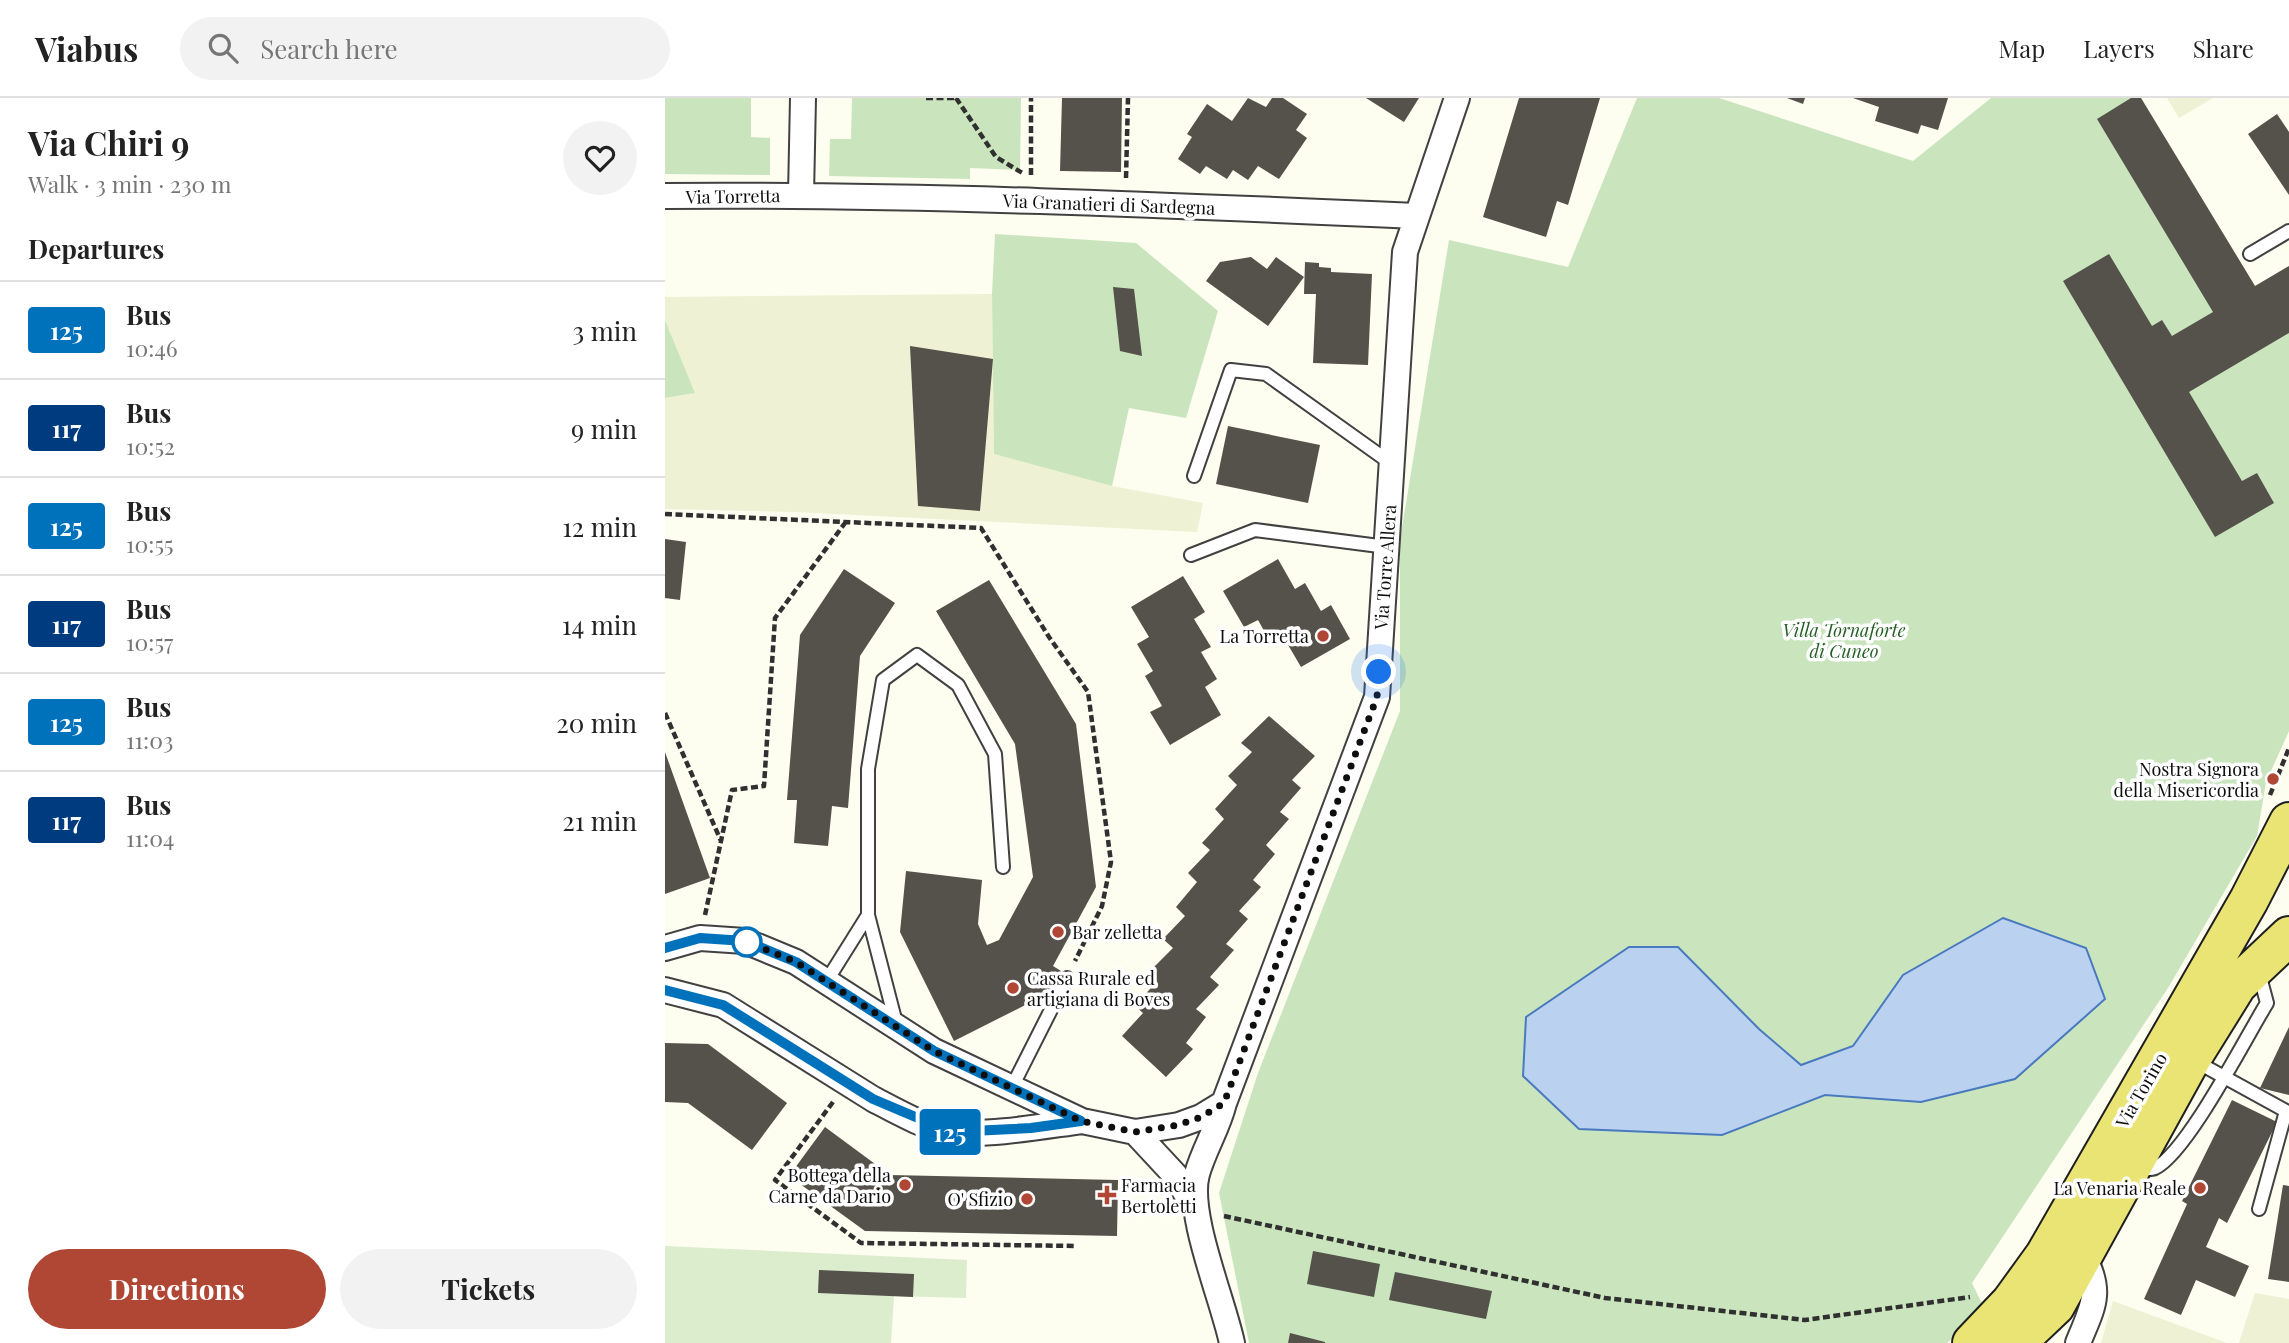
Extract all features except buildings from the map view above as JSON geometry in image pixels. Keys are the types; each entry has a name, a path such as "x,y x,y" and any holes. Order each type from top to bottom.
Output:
{"main road":[{"name":"Via Torino","path":"1972,1343 2011,1302 2045,1255 2249,900 2289,822"},
{"name":"Via Torino","path":"2016,1343 2055,1306 2131,1171 2207,1068 2237,985 2289,936"},
{"path":"2039,1343 2050,1326 2055,1306"}],"street":[{"path":"801,195 803,98"},
{"name":"Via Torre Allera","path":"1232,1343 1196,1210 1196,1175 1219,1127 1224,1103 1377,697 1405,252 1457,98"},
{"name":"Via Torretta","path":"665,196 801,195"},
{"name":"Via Granatieri di Sardegna","path":"801,195 1416,216"},
{"path":"665,948 700,938 745,941 796,962 934,1051 1081,1121 1135,1132 1178,1125 1201,1117 1224,1103"},
{"path":"665,990 723,1005 898,1112 951,1132 1031,1128 1081,1121"},
{"path":"1135,1132 1175,1175 1196,1210"},
{"path":"2078,1343 2095,1302 2096,1279 2084,1255"}],"lane":[{"path":"2251,254 2289,231"},
{"path":"1194,476 1231,370 1266,374 1392,464"},
{"path":"1191,555 1255,530 1387,547"},
{"path":"897,1027 868,915 868,769 883,680 916,655 958,685 995,754 1003,867"},
{"path":"826,982 868,915"},
{"path":"1012,1087 1067,978"},
{"path":"2207,1068 2286,1111 2259,1209"}],"path":[{"path":"926,98 956,98 996,157 1031,179 1031,98"},
{"path":"1126,204 1128,98"},
{"path":"665,514 981,528 1049,637 1088,692 1111,862 1103,906 1067,978"},
{"path":"700,938 732,790 764,786 775,618 845,522"},
{"path":"665,713 721,842"},
{"path":"848,1082 775,1180 860,1243 1077,1246"},
{"path":"1196,1210 1605,1298 1791,1319 1805,1320 1976,1296"}],"green space":[{"path":"665,98 751,98 751,137 770,138 770,175 665,174"},
{"path":"852,98 1021,98 1020,170 970,168 970,179 829,176 830,139 851,139"},
{"name":"Villa Tornaforte di Cuneo","path":"1637,98 1719,98 1913,161 1991,98 2141,98 2255,286 2289,319 2289,731 2266,782 2257,836 2168,988 1972,1283 1985,1310 1947,1343 1249,1343 1219,1193 1258,1073 1400,711 1400,540 1449,240 1568,267"},
{"path":"2167,98 2213,98 2179,118"},
{"path":"995,234 1136,243 1218,311 1186,418 1129,408 1112,486 994,454 992,294"},
{"path":"992,294 994,454 1112,486 1203,503 1197,532 794,512 665,509 665,398 695,393 665,320 665,297"},
{"path":"665,320 695,393 665,398"},
{"path":"665,1246 967,1260 966,1298 894,1296 891,1343 665,1343"},
{"path":"2255,1293 2289,1299 2289,1343 2239,1343"},
{"path":"2113,1301 2227,1343 2101,1343"}],"water":[{"path":"2003,918 2086,948 2105,999 2015,1079 1921,1102 1825,1095 1722,1135 1579,1129 1523,1076 1526,1017 1629,947 1678,947 1759,1029 1801,1065 1853,1046 1903,975"}],"bus line":[{"name":"125","path":"665,948 700,938 745,941 796,962 934,1051 1081,1121 1031,1128 951,1132 898,1112 873,1099 723,1005 665,990"}],"place":[{"name":"La Torretta","path":"1323,636"},
{"name":"Nostra Signora della Misericordia","path":"2273,779"},
{"name":"Bar zelletta","path":"1058,932"},
{"name":"Cassa Rurale ed artigiana di Boves","path":"1013,988"},
{"name":"Bottega della Carne da Dario","path":"905,1185"},
{"name":"La Venaria Reale","path":"2200,1188"},
{"name":"Farmacia Bertoletti","path":"1107,1195"},
{"name":"O' Sfizio","path":"1027,1199"}],"route":[{"path":"747,942 745,941 796,962 934,1051 1081,1121 1135,1132 1178,1125 1201,1117 1224,1103 1377,697 1379,672"}]}
